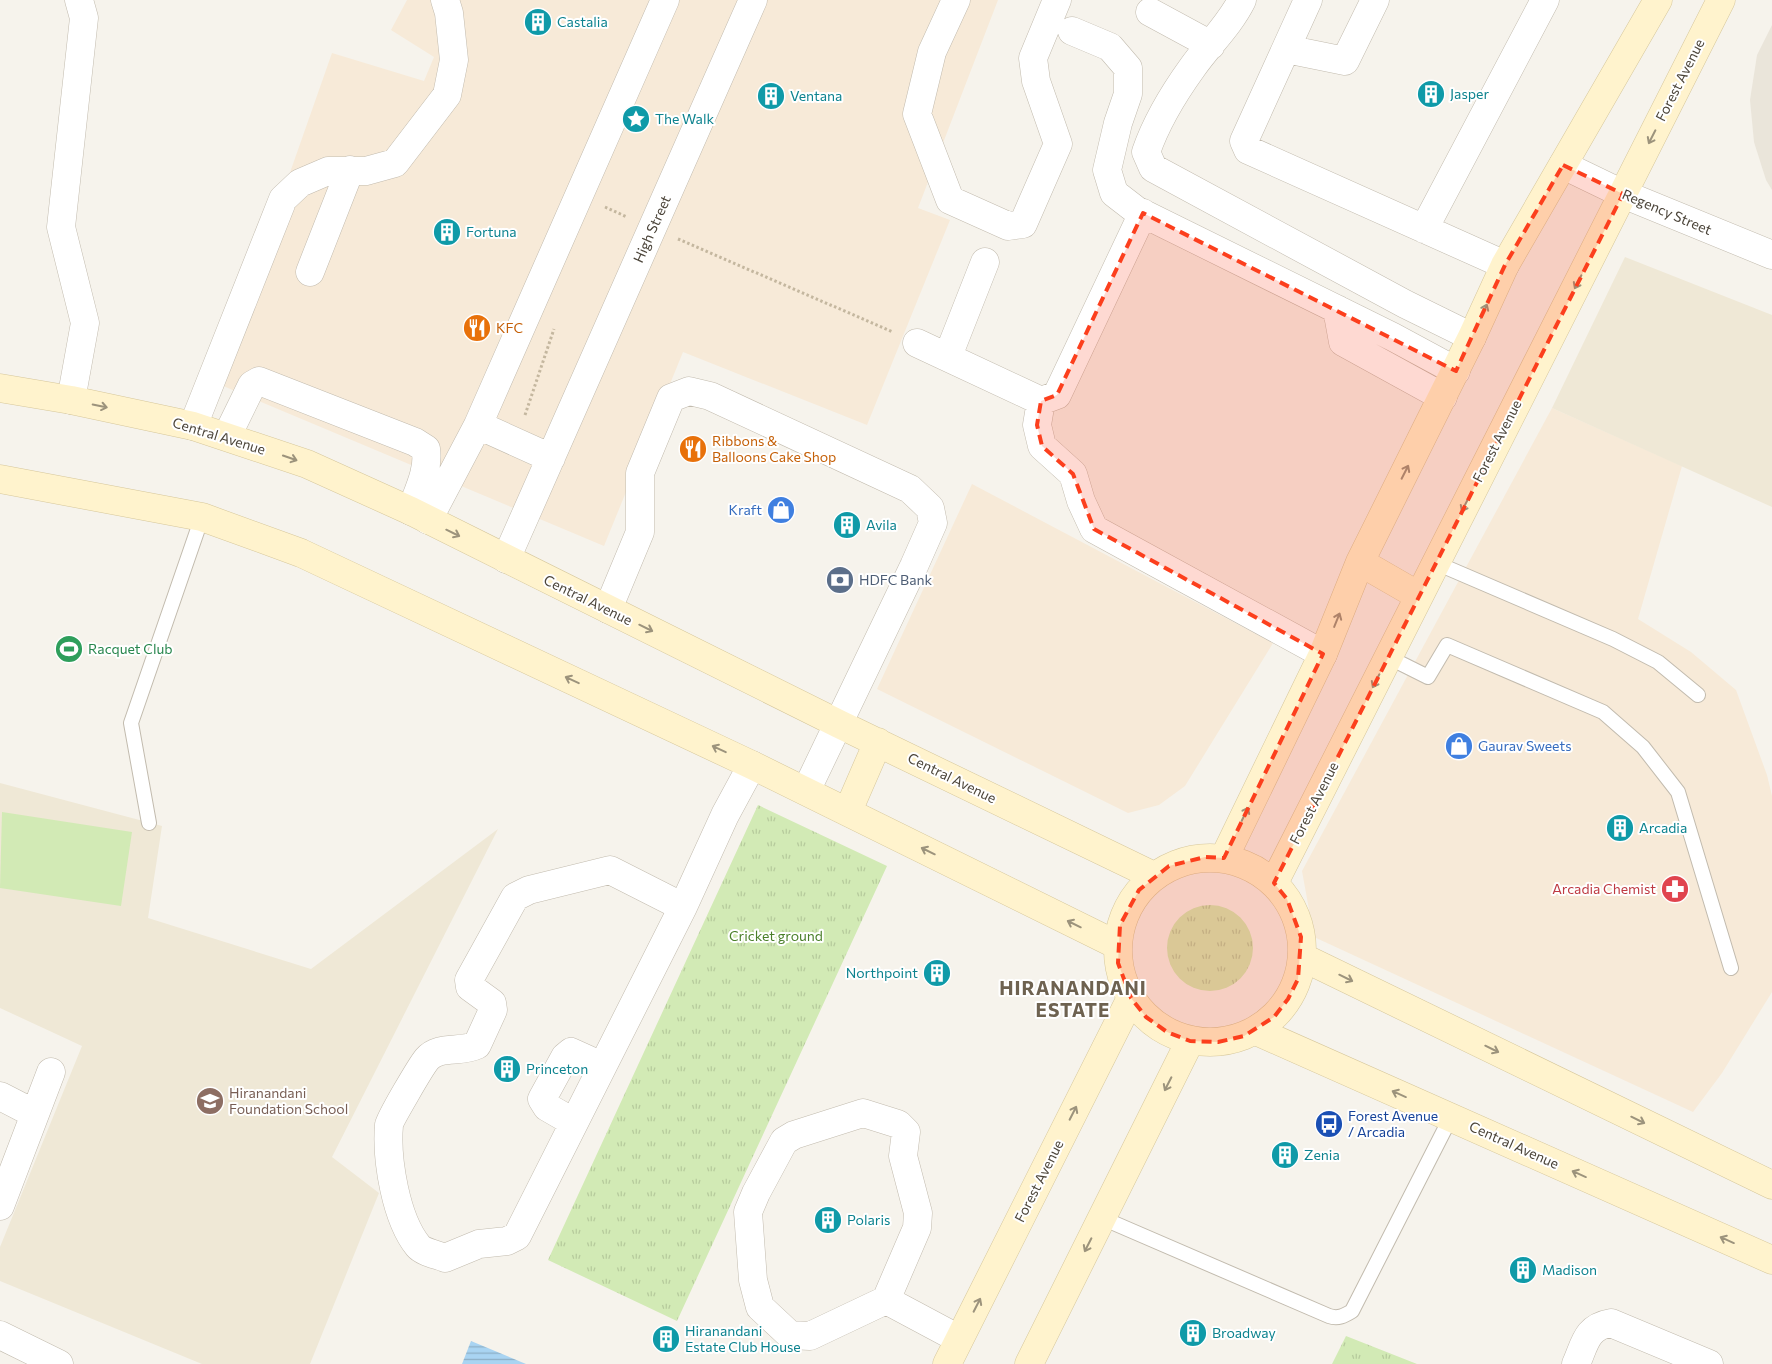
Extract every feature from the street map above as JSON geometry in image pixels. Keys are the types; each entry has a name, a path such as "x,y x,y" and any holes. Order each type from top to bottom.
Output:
{"main road":[{"name":"Forest Avenue","path":"1274,883 1721,0"},
{"path":"1224,858 1323,654 1360,562 1443,397 1505,265 1654,1"},
{"name":"Central Avenue","path":"0,388 72,400 193,426 307,464 419,516 839,724 1154,876"},
{"path":"0,479 202,517 301,553 848,811 1117,945"},
{"path":"1360,562 1419,596"},
{"path":"848,811 878,742"},
{"path":"1206,857 1224,858 1250,867 1274,883 1287,899 1296,917 1301,937 1302,957 1298,979 1288,999 1274,1017 1256,1030 1231,1041 1204,1043 1190,1041 1167,1032 1146,1017 1130,998 1120,972 1117,945 1120,925 1128,907 1139,890 1154,876 1169,866 1187,860 1206,857"},
{"path":"1302,957 1772,1185"},
{"name":"Forest Avenue","path":"947,1364 1130,998"},
{"name":"Central Avenue","path":"1256,1030 1772,1260"},
{"path":"1029,1364 1190,1041"}],"street":[{"path":"193,426 283,199 300,183 328,171 366,171 395,163 447,95 454,60 449,13 445,0"},
{"path":"419,516 478,425 665,0"},
{"name":"High Street","path":"506,559 753,0"},
{"path":"956,0 932,52 917,114 950,200 1008,226 1023,224 1058,144 1036,82 1033,58 1057,0"},
{"path":"1242,0 1233,17 1191,69 1152,136 1146,152 1153,168 1405,304 1472,337"},
{"path":"1308,0 1244,141 1248,150 1505,265"},
{"path":"1286,49 1345,61 1375,0"},
{"path":"1424,229 1545,0"},
{"path":"72,400 85,322 61,227 86,6"},
{"path":"1150,12 1211,45"},
{"path":"1072,31 1110,46 1128,68 1128,94 1118,123 1107,170 1114,193 1143,213 1456,370"},
{"name":"Regency Street","path":"1563,165 1623,194 1772,255"},
{"path":"310,272 350,170"},
{"path":"917,343 1041,401 1057,395 1143,213"},
{"path":"948,356 985,262"},
{"path":"1337,309 1342,342 1443,397"},
{"path":"227,436 252,385 269,373 415,442 426,450 428,460 419,516"},
{"path":"608,609 640,532 640,473 671,398 689,391 710,396 910,489 930,508 933,523 806,791"},
{"path":"1041,401 1037,425 1042,446 1073,474 1081,501 1094,529 1323,654"},
{"path":"478,425 551,458"},
{"path":"683,907 610,870 529,890 515,897 469,980 470,987 492,1003 493,1010 477,1045 465,1050 439,1050 427,1059 389,1124 392,1170 398,1212 418,1248 445,1258 479,1244 507,1241 517,1236 683,907 725,815 752,765"},
{"path":"573,1122 547,1106 542,1099 565,1057 571,1052 602,1066"},
{"path":"0,1206 51,1072"},
{"path":"0,1096 35,1114"},
{"path":"863,1113 898,1124 906,1132 903,1156 918,1213 917,1228 886,1300 810,1336 790,1335 760,1306 753,1280 748,1212 784,1141 794,1135 863,1113"},
{"path":"886,1300 959,1339"},
{"path":"1576,1364 1590,1331 1601,1325 1611,1323 1709,1364"},
{"path":"0,1335 59,1364"}],"lane":[{"path":"148,823 131,723 202,517"},
{"path":"1436,562 1621,643 1658,662 1698,695"},
{"path":"1388,657 1428,677 1447,645 1603,712 1643,747 1678,792 1731,968"},
{"path":"1102,1218 1329,1316 1336,1318 1344,1316 1352,1311 1451,1117"}],"path":[{"path":"579,196 917,343"}],"highlighted area":[{"path":"1563,165 1623,194 1274,883 1287,899 1301,937 1298,979 1288,999 1274,1017 1244,1036 1218,1042 1190,1041 1167,1032 1146,1017 1131,998 1118,963 1120,925 1139,890 1169,866 1205,857 1224,858 1323,654 1094,529 1073,474 1042,446 1037,425 1041,401 1057,395 1143,213 1456,371 1505,265"}],"shaded area":[{"name":"The Walk","path":"407,0 998,0 918,208 950,220 867,425 683,352 604,546 216,383 332,53 424,81 434,57 391,30"},
{"path":"1772,25 1772,190 1766,180 1754,142 1750,100 1757,55"},
{"path":"1625,257 1772,315 1772,507 1552,408"},
{"path":"1552,408 1682,466 1638,619 1691,652 1736,690 1767,775 1772,796 1772,992 1722,1073 1693,1112 1314,937 1302,871"},
{"path":"972,484 1273,643 1185,786 1159,805 1128,813 877,689"},
{"name":"Hiranandani Foundation School","path":"0,783 162,826 148,918 311,969 498,829 332,1157 379,1193 310,1364 202,1364 0,1281 0,1247 82,1046 0,1008"}],"green space":[{"name":"Cricket ground","path":"758,805 887,866 677,1321 548,1260"},
{"path":"2,812 132,832 121,906 0,888"},
{"path":"1210,905 1226,908 1234,912 1246,924 1250,932 1253,948 1250,964 1246,972 1234,984 1226,988 1210,991 1194,988 1186,984 1174,972 1170,964 1167,948 1170,932 1174,924 1186,912 1194,908"},
{"path":"1346,1336 1417,1364 1332,1364"}],"water":[{"path":"471,1341 526,1364 462,1364"}],"place":[{"name":"Castalia","path":"538,22"},
{"name":"Jasper","path":"1431,94"},
{"name":"Ventana","path":"771,96"},
{"name":"The Walk","path":"636,119"},
{"name":"Fortuna","path":"447,232"},
{"name":"KFC","path":"477,328"},
{"name":"Ribbons & Balloons Cake Shop","path":"693,449"},
{"name":"Kraft","path":"781,510"},
{"name":"Avila","path":"847,525"},
{"name":"HDFC Bank","path":"840,580"},
{"name":"Racquet Club","path":"69,649"},
{"name":"Gaurav Sweets","path":"1459,746"},
{"name":"Arcadia","path":"1620,828"},
{"name":"Arcadia Chemist","path":"1675,889"},
{"name":"Northpoint","path":"937,973"},
{"name":"Princeton","path":"507,1069"},
{"name":"Hiranandani Foundation School","path":"210,1101"},
{"name":"Forest Avenue / Arcadia","path":"1329,1124"},
{"name":"Zenia","path":"1285,1155"},
{"name":"Polaris","path":"828,1220"},
{"name":"Madison","path":"1523,1270"},
{"name":"Broadway","path":"1193,1333"},
{"name":"Hiranandani Estate Club House","path":"666,1339"}],"district":[{"name":"HIRANANDANI ESTATE","path":"1073,999"}]}
